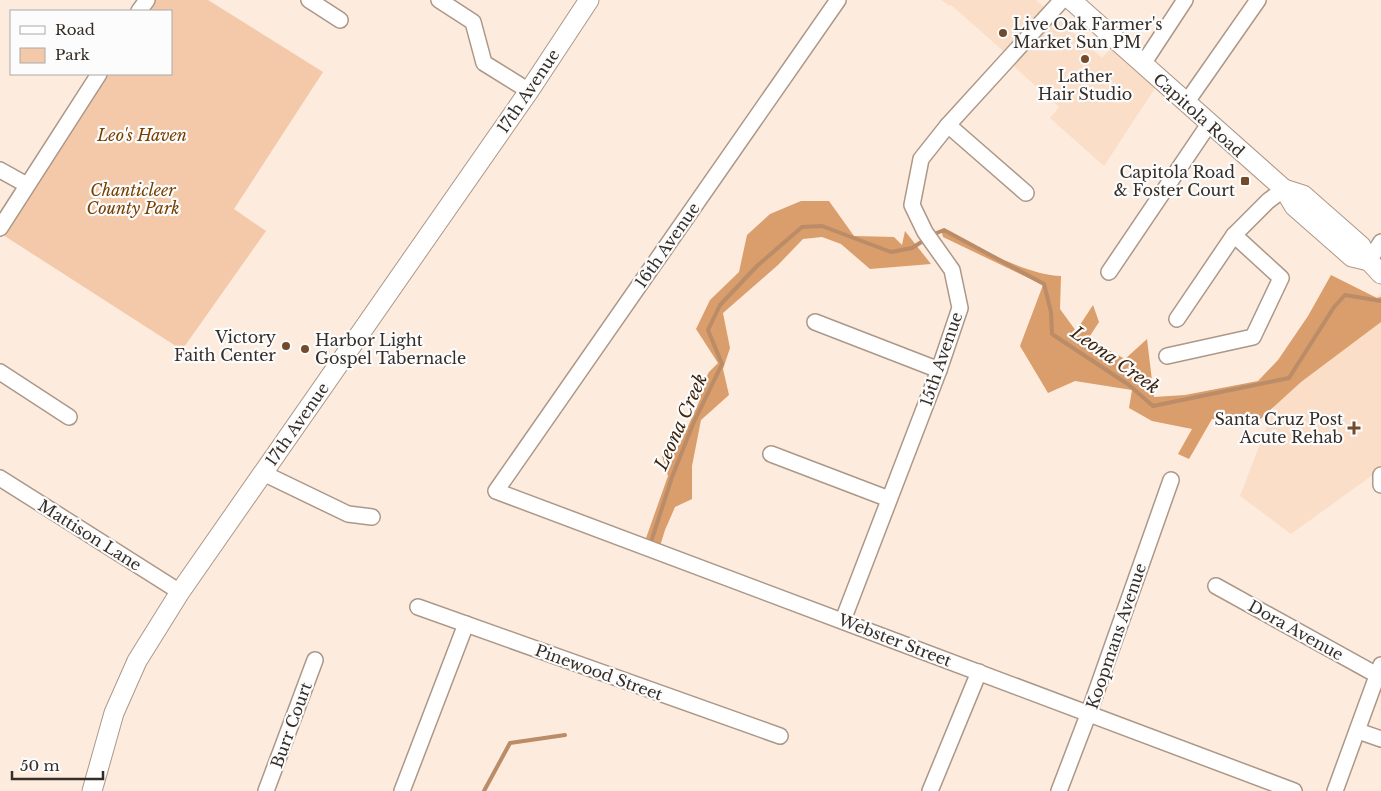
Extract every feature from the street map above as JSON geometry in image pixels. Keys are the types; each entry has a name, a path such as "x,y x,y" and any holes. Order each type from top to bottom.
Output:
{"main road":[{"name":"17th Avenue","path":"92,791 114,713 137,661 180,592 529,92 589,0"},
{"name":"Capitola Road","path":"1071,0 1284,189 1303,195 1361,246 1375,268"}],"street":[{"path":"309,0 340,20"},
{"path":"439,0 473,22 484,63 529,92"},
{"name":"16th Avenue","path":"496,491 838,0"},
{"name":"15th Avenue","path":"843,620 939,370 960,308 952,270 925,232 912,205 921,159 948,125 1062,0"},
{"path":"1143,64 1186,0"},
{"path":"1186,103 1258,0"},
{"path":"0,228 98,75"},
{"path":"1109,272 1209,124"},
{"path":"948,125 1026,193"},
{"path":"0,170 27,185"},
{"path":"1177,319 1234,235 1284,189"},
{"path":"1167,356 1252,338 1281,278 1234,235"},
{"path":"1375,268 1381,242"},
{"path":"815,322 939,370"},
{"path":"0,372 70,417"},
{"path":"771,454 889,499"},
{"path":"263,473 348,514 372,517"},
{"path":"1381,475 1381,485"},
{"name":"Mattison Lane","path":"0,478 180,592"},
{"name":"Koopmans Avenue","path":"1059,791 1088,715 1171,480"},
{"name":"Webster Street","path":"496,491 1294,791"},
{"name":"Dora Avenue","path":"1216,586 1379,670"},
{"name":"Pinewood Street","path":"418,607 780,736"},
{"path":"402,791 466,624"},
{"name":"Burr Court","path":"266,791 315,660"},
{"path":"1336,791 1379,670"},
{"path":"930,791 979,672"},
{"path":"1358,731 1381,739"}],"shaded area":[{"path":"941,0 1036,0 1102,58 1118,41 1161,79 1104,166 1050,118 1059,107 1008,61 1010,57 951,5"},
{"path":"801,201 829,201 854,236 894,237 902,245 905,231 931,264 870,269 841,244 822,237 803,239 778,265 723,313 730,348 723,369 729,395 701,420 692,466 692,499 675,507 660,546 645,541 668,476 662,456 680,444 699,402 697,395 709,372 718,363 696,329 710,300 739,272 747,235 770,214"},
{"path":"941,229 1016,265 1061,276 1060,309 1076,331 1093,305 1099,322 1088,339 1125,359 1147,339 1154,397 1185,395 1258,381 1278,360 1308,316 1331,275 1377,298 1381,297 1381,322 1301,382 1255,424 1212,419 1189,459 1178,454 1192,429 1152,421 1129,408 1132,390 1075,381 1048,393 1020,346 1043,285 943,237"},
{"path":"1381,295 1381,469 1291,534 1240,496 1287,373 1364,301"}],"green space":[{"name":"Chanticleer County Park","path":"143,0 208,0 323,72 234,209 266,231 182,350 0,233 94,75 172,75 172,10 136,10"}],"waterway":[{"name":"Leona Creek","path":"651,542 672,477 693,424 722,364 708,330 720,305 757,266 802,227 822,226 891,252 912,248 926,239"},
{"name":"Leona Creek","path":"932,235 944,230 1044,284 1051,312 1052,334 1129,385 1153,406 1289,378 1334,307 1345,295 1381,301"},
{"path":"484,791 510,743 565,735"}],"place":[{"name":"Live Oak Farmer's Market Sun PM","path":"1003,33"},
{"name":"Lather Hair Studio","path":"1085,59"},
{"name":"Capitola Road & Foster Court","path":"1245,181"},
{"name":"Victory Faith Center","path":"286,346"},
{"name":"Harbor Light Gospel Tabernacle","path":"305,349"},
{"name":"Santa Cruz Post Acute Rehab","path":"1354,428"}],"park label":[{"name":"Leo's Haven","path":"142,135"}]}
